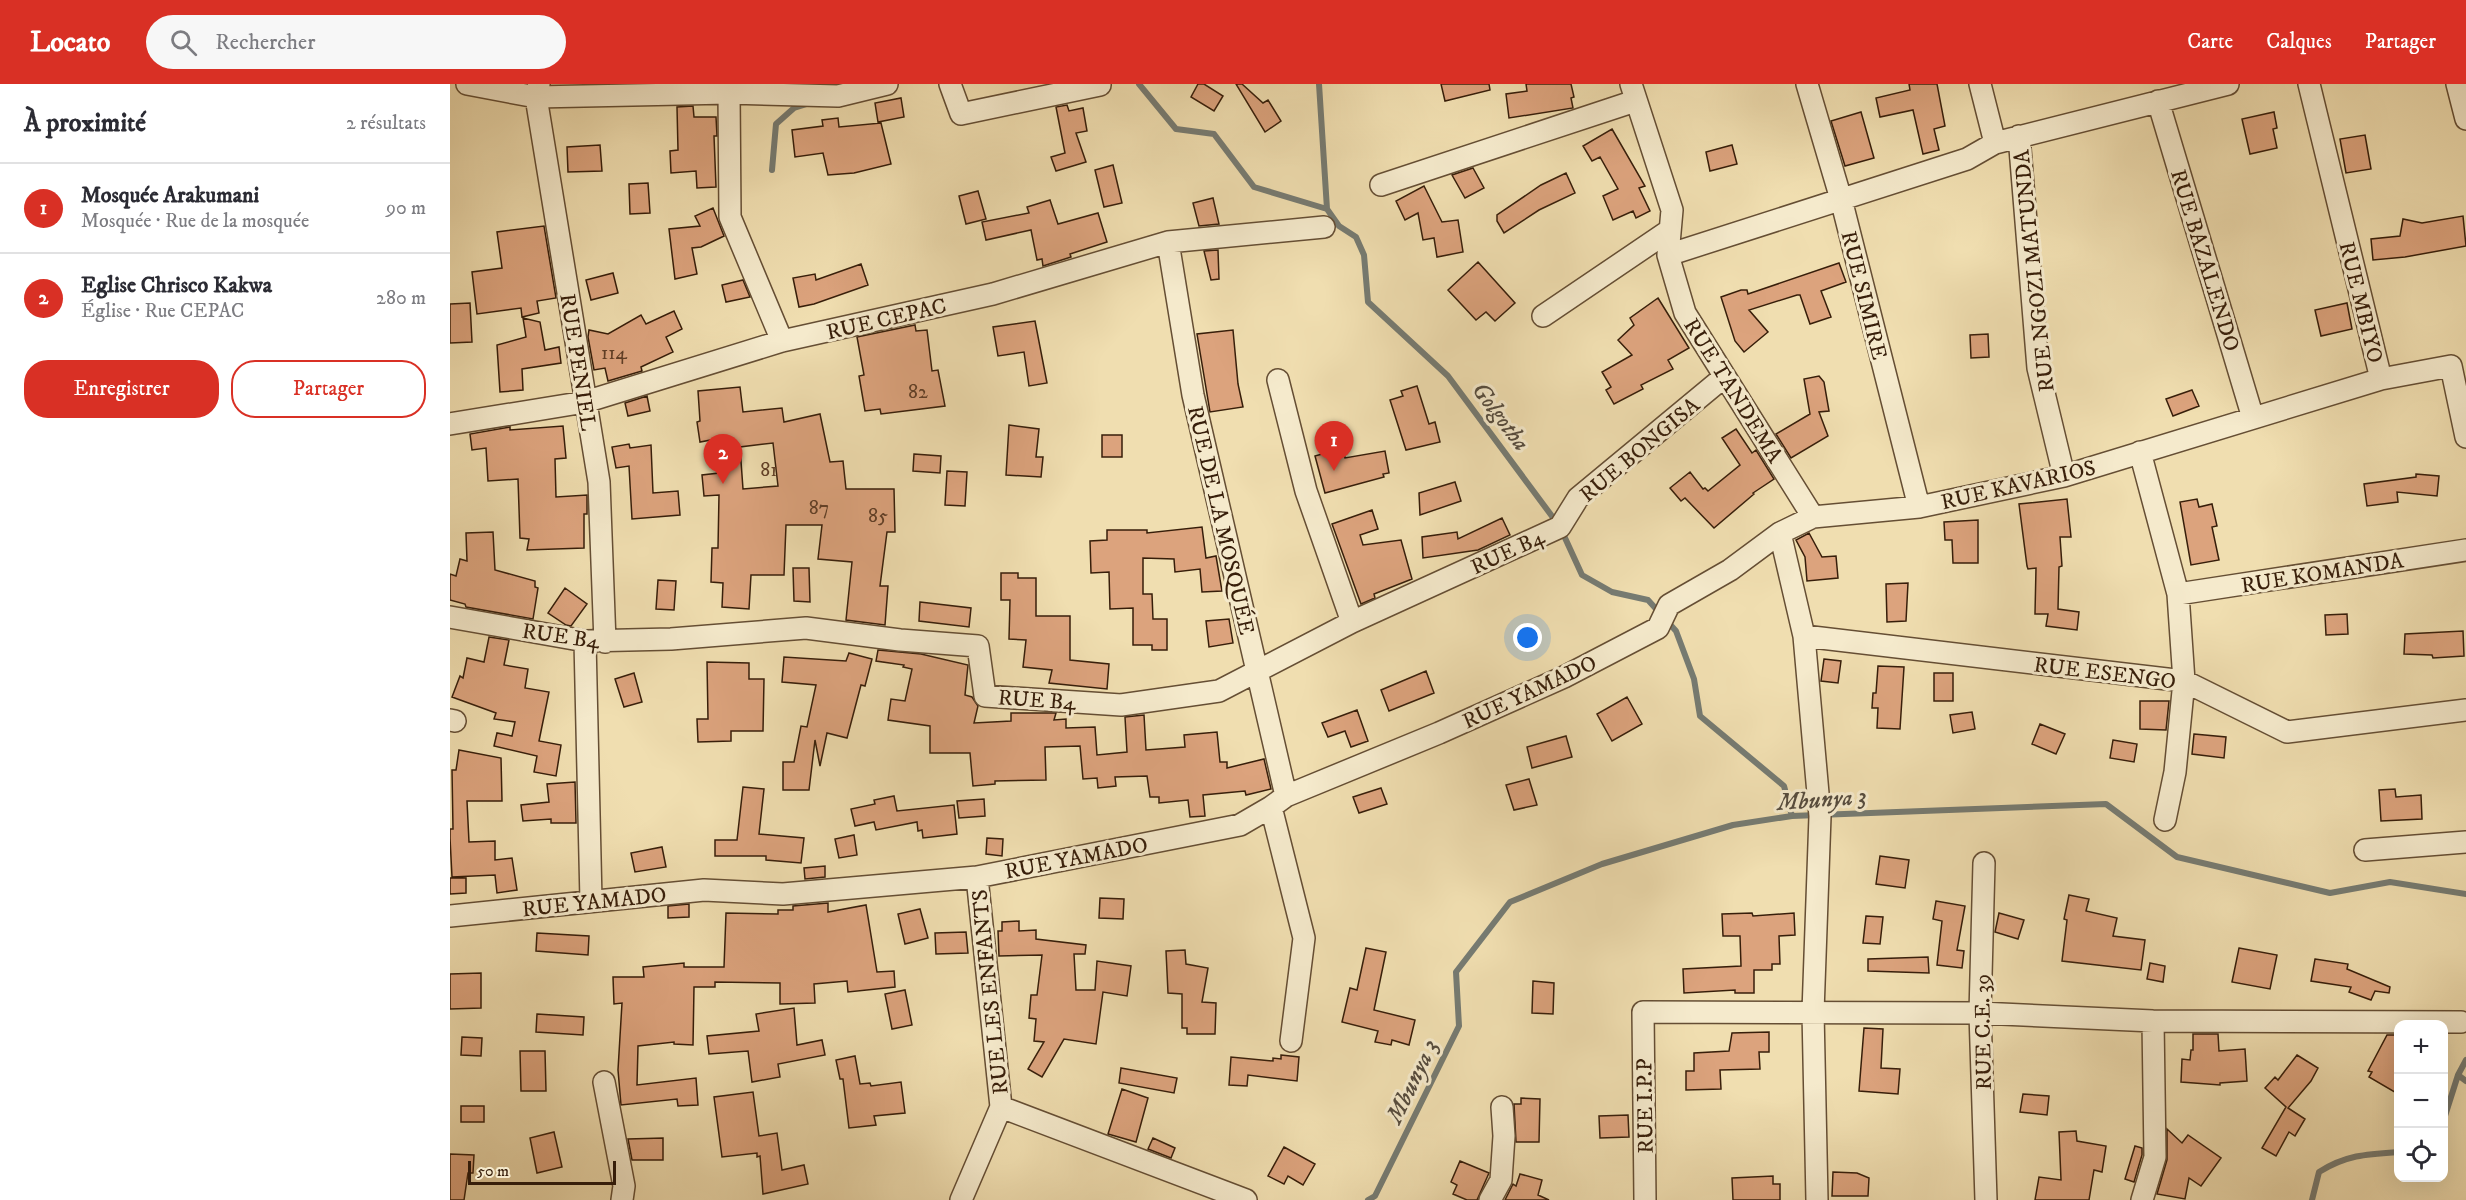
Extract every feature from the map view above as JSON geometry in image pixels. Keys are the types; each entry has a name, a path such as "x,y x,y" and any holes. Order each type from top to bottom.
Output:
{"street":[{"path":"467,84 538,91 838,96 887,84"},
{"path":"950,84 961,114 1100,85"},
{"name":"RUE SIMIRE","path":"1807,84 1841,199 1918,507"},
{"name":"RUE NGOZI MATUNDA","path":"1980,84 1995,142"},
{"path":"1668,255 1967,159 1995,142 2228,84"},
{"name":"RUE MBIYO","path":"2309,84 2381,379 2459,364 2466,437"},
{"path":"2457,84 2466,119"},
{"name":"RUE PENIEL","path":"538,91 599,482 591,901"},
{"path":"729,93 730,217 782,341"},
{"path":"1381,185 1633,93"},
{"name":"RUE TANDEMA","path":"1633,93 1672,210 1668,255 1685,313 1813,517"},
{"name":"RUE BAZALENDO","path":"2158,101 2253,418"},
{"name":"RUE NGOZI MATUNDA","path":"2019,136 2038,368 2064,476"},
{"name":"RUE CEPAC","path":"450,424 585,402 782,341 993,294 1168,242 1324,227"},
{"path":"1543,316 1670,230"},
{"name":"RUE DE LA MOSQUÉE","path":"1168,242 1193,395 1257,671 1305,938 1291,1041"},
{"name":"RUE BONGISA","path":"1560,527 1578,498 1724,377"},
{"name":"RUE KAVARIOS","path":"1658,628 1669,605 1731,570 1779,532 1813,517 1918,507 2064,476 2381,379"},
{"path":"1278,380 1306,491 1353,622"},
{"path":"2140,452 2178,594 2184,681 2175,772 2165,820"},
{"name":"RUE B4","path":"450,617 595,642 806,628 900,640 978,646 985,696 1121,705 1219,690 1353,622 1560,527"},
{"path":"1779,532 1804,636 1820,816 1813,1012 1817,1200"},
{"name":"RUE KOMANDA","path":"2178,594 2466,549"},
{"name":"RUE YAMADO","path":"450,916 704,890 783,894 977,877 1240,825 1279,801 1564,677 1658,628"},
{"name":"RUE ESENGO","path":"1804,636 2184,681 2287,732 2466,710"},
{"path":"2365,850 2466,842"},
{"name":"RUE C.E. 39","path":"1984,863 1980,1012 1986,1200"},
{"name":"RUE LES ENFANTS","path":"961,1200 1001,1107 977,877"},
{"name":"RUE I.P.P","path":"1645,1200 1643,1012 1813,1012"},
{"path":"1813,1012 1980,1012 2153,1021 2461,1023"},
{"path":"2142,1200 2155,1157 2153,1021"},
{"path":"604,1082 624,1186 622,1200"},
{"name":"RUE LES ENFANTS","path":"1001,1107 1246,1200"},
{"path":"1490,1200 1501,1180 1504,1136 1502,1107"}],"building":[{"path":"1198,84 1204,84 1223,96 1214,111 1191,97"},
{"path":"1236,84 1242,84 1263,103 1268,100 1281,121 1265,132"},
{"path":"1441,84 1489,84 1490,90 1445,101"},
{"path":"1526,84 1571,84 1574,97 1571,98 1573,108 1509,118 1506,94 1527,91"},
{"path":"1909,84 1937,84 1945,126 1934,129 1939,150 1923,154 1913,110 1880,117 1876,98 1910,90"},
{"path":"901,98 904,117 878,122 875,103"},
{"path":"1067,105 1069,111 1083,108 1087,131 1076,133 1086,162 1056,171 1051,157 1065,153 1056,107"},
{"path":"693,106 694,117 716,117 717,136 714,136 716,187 697,188 696,171 671,173 670,151 678,150 677,107"},
{"path":"1861,112 1874,158 1845,166 1831,121"},
{"path":"2274,112 2277,128 2273,129 2277,148 2250,154 2242,119"},
{"path":"838,118 839,127 881,123 891,164 854,173 828,175 823,153 795,157 792,130 823,126 822,120"},
{"path":"1612,129 1645,186 1639,188 1650,211 1636,218 1633,211 1613,220 1603,196 1618,189 1600,157 1592,161 1583,146"},
{"path":"2365,135 2371,169 2346,173 2340,139"},
{"path":"600,145 602,171 568,172 567,147"},
{"path":"1732,145 1737,164 1710,171 1706,152"},
{"path":"1113,165 1122,203 1104,207 1095,170"},
{"path":"1473,168 1484,188 1465,198 1452,175"},
{"path":"1566,173 1575,193 1539,210 1504,233 1497,221 1497,215 1541,185"},
{"path":"648,183 650,213 630,214 629,184"},
{"path":"1424,186 1442,222 1458,220 1463,252 1437,257 1434,238 1423,240 1418,213 1405,220 1396,201"},
{"path":"978,191 986,219 966,224 959,196"},
{"path":"1213,198 1219,224 1199,226 1193,203"},
{"path":"1050,200 1058,224 1098,213 1107,242 1043,266 1042,259 1037,260 1031,230 986,240 982,222 1029,213 1027,207"},
{"path":"713,208 724,236 701,247 692,248 697,274 675,279 669,229 700,226 695,216"},
{"path":"2463,216 2466,246 2373,260 2371,239 2400,236 2403,219 2422,223"},
{"path":"544,226 556,298 537,301 539,313 522,317 521,308 477,314 472,272 502,268 497,232"},
{"path":"1218,250 1219,279 1211,280 1204,251"},
{"path":"1478,262 1515,303 1495,321 1486,312 1476,320 1448,290"},
{"path":"1839,263 1846,282 1821,291 1831,317 1810,324 1800,295 1749,310 1768,332 1744,352 1735,341 1721,297 1741,290 1747,290 1748,294"},
{"path":"861,264 868,285 799,307 793,278 815,274 816,280"},
{"path":"613,273 618,293 591,300 586,280"},
{"path":"743,280 750,297 726,302 722,285"},
{"path":"1658,298 1689,348 1668,360 1673,369 1641,385 1643,389 1614,404 1606,390 1611,387 1602,372 1632,355 1618,340 1634,325 1630,318"},
{"path":"470,303 472,342 450,343 450,304"},
{"path":"2347,303 2352,329 2321,336 2315,310"},
{"path":"674,311 682,329 666,337 673,352 641,367 642,371 608,381 605,368 594,370 588,337 589,330 608,334 641,315 646,324"},
{"path":"523,318 540,322 545,350 559,347 561,363 522,369 523,390 500,392 497,345 526,337"},
{"path":"1035,321 1047,383 1029,386 1024,352 998,356 993,327"},
{"path":"915,325 916,331 927,330 932,371 938,370 945,406 881,414 880,409 865,411 859,376 864,375 857,337"},
{"path":"1233,330 1238,384 1243,407 1210,412 1197,334"},
{"path":"1988,334 1989,357 1971,358 1970,335"},
{"path":"1819,376 1824,382 1829,411 1819,412 1828,436 1791,458 1776,434 1810,414 1804,379"},
{"path":"1417,386 1429,424 1435,422 1440,442 1406,450 1390,400 1403,396 1401,391"},
{"path":"740,387 743,412 782,408 784,422 820,414 830,462 843,461 846,489 894,489 895,532 887,532 880,586 888,586 885,625 846,620 852,562 818,559 822,525 786,525 784,575 751,575 749,609 722,607 723,583 711,582 712,548 718,548 719,495 704,496 702,475 719,473 716,439 700,442 697,422 700,421 698,391","holes":["773,443 778,486 743,489 740,447"]},
{"path":"2192,390 2199,406 2173,416 2166,399"},
{"path":"647,396 650,411 628,416 625,403"},
{"path":"1009,425 1039,429 1036,457 1043,457 1041,477 1006,475"},
{"path":"563,426 566,458 555,459 556,497 587,495 587,514 584,514 584,548 527,550 529,539 520,538 518,479 488,481 486,448 472,450 470,434 510,427 510,430"},
{"path":"1736,429 1752,453 1756,450 1774,479 1753,493 1714,528 1685,498 1681,501 1670,488 1690,472 1703,489 1708,491 1740,465 1722,438"},
{"path":"1102,435 1122,435 1122,457 1102,457"},
{"path":"629,444 630,448 651,445 653,493 678,491 680,515 632,519 629,466 616,468 612,447"},
{"path":"1343,448 1345,458 1385,451 1389,473 1383,474 1384,477 1325,493 1315,456"},
{"path":"914,454 941,456 940,473 913,471"},
{"path":"947,471 967,472 965,506 945,505"},
{"path":"2416,474 2439,476 2437,496 2397,492 2398,502 2367,506 2364,484 2416,477"},
{"path":"1455,482 1461,501 1420,515 1419,493"},
{"path":"2067,499 2071,537 2060,537 2062,566 2059,567 2058,609 2079,612 2077,630 2046,626 2048,614 2035,614 2036,568 2028,569 2027,566 2019,504"},
{"path":"2197,499 2199,507 2212,504 2217,526 2212,527 2219,560 2191,565 2180,502"},
{"path":"1372,510 1378,529 1360,535 1363,545 1401,540 1412,579 1374,594 1375,598 1361,604 1332,524"},
{"path":"1502,518 1510,535 1478,550 1423,558 1422,537 1457,532 1458,539"},
{"path":"1978,520 1978,563 1953,563 1952,540 1945,540 1944,522"},
{"path":"1202,527 1206,558 1216,556 1222,591 1202,592 1200,569 1175,572 1174,559 1143,558 1143,594 1152,594 1153,619 1167,619 1167,650 1152,650 1152,645 1133,645 1133,608 1110,609 1109,572 1091,573 1090,541 1107,540 1107,530 1147,530 1147,533"},
{"path":"493,532 495,570 535,581 535,587 538,588 533,619 466,607 465,604 450,600 450,574 456,576 460,559 467,561 466,533"},
{"path":"1809,533 1822,557 1836,556 1838,578 1807,581 1805,557 1796,540"},
{"path":"793,568 809,568 810,602 794,601"},
{"path":"1001,573 1018,573 1018,578 1036,578 1036,616 1070,616 1070,660 1109,664 1107,689 1049,683 1052,670 1023,667 1026,640 1009,639 1010,600 1001,600"},
{"path":"658,580 676,581 674,610 656,609"},
{"path":"1908,583 1906,621 1887,622 1886,584"},
{"path":"565,588 587,604 571,626 548,613"},
{"path":"920,602 971,608 969,627 919,621"},
{"path":"2347,614 2348,634 2326,635 2325,615"},
{"path":"1229,619 1233,643 1209,647 1206,621"},
{"path":"2463,631 2464,656 2433,658 2432,655 2404,654 2405,634"},
{"path":"489,637 509,640 504,665 528,669 525,688 549,692 539,741 561,745 556,776 534,772 537,756 494,746 497,733 512,736 515,722 494,719 496,713 452,697 460,676 463,678 467,658 484,662"},
{"path":"878,650 921,654 968,665 965,695 972,697 978,706 974,723 1011,721 1011,713 1056,713 1054,720 1066,719 1066,728 1095,727 1097,755 1127,752 1125,717 1144,715 1146,750 1185,747 1184,735 1217,732 1220,762 1227,762 1227,768 1264,759 1271,789 1246,795 1245,791 1203,795 1205,816 1190,817 1188,800 1159,803 1159,797 1150,797 1147,776 1115,777 1116,786 1098,788 1097,778 1083,779 1080,746 1045,747 1046,780 995,781 995,784 973,786 970,753 930,753 930,726 888,720 891,699 905,701 912,669 903,667 904,665 876,661"},
{"path":"849,653 872,659 865,686 861,685 847,738 827,733 820,766 815,740 809,790 783,790 783,762 794,762 801,726 807,727 816,685 782,682 784,657 846,661"},
{"path":"1824,659 1841,661 1838,683 1821,681"},
{"path":"707,662 749,663 749,679 764,679 763,731 731,731 731,741 698,742 697,719 708,719"},
{"path":"1878,666 1904,667 1900,729 1877,728 1878,708 1872,708 1873,693 1876,693"},
{"path":"1426,671 1434,693 1389,711 1381,690"},
{"path":"634,673 642,702 624,707 615,679"},
{"path":"1934,673 1953,673 1953,701 1934,701"},
{"path":"1627,697 1642,724 1612,741 1597,714"},
{"path":"2140,701 2169,701 2166,730 2140,729"},
{"path":"1357,710 1368,741 1351,747 1345,731 1328,737 1322,723"},
{"path":"1972,712 1975,729 1953,733 1950,715"},
{"path":"2040,724 2065,734 2056,754 2032,744"},
{"path":"2194,734 2226,737 2224,758 2192,754"},
{"path":"1566,736 1572,757 1532,768 1527,747"},
{"path":"2113,740 2137,744 2134,762 2110,758"},
{"path":"459,750 501,758 502,801 467,801 469,842 495,841 495,860 512,858 517,890 497,893 495,875 452,877 450,829 453,829 452,770 456,770"},
{"path":"1529,779 1537,805 1514,810 1506,785"},
{"path":"575,782 576,823 551,823 551,819 523,821 521,805 549,802 547,784"},
{"path":"743,787 764,789 759,834 804,838 801,863 766,860 766,856 715,856 715,840 737,840"},
{"path":"1381,788 1387,804 1359,813 1353,797"},
{"path":"2395,789 2396,797 2421,795 2422,819 2381,821 2379,790"},
{"path":"894,796 897,811 954,805 957,834 923,838 922,830 918,831 917,822 876,830 874,822 855,826 851,809 875,804 874,800"},
{"path":"984,799 985,816 959,818 957,801"},
{"path":"854,835 857,855 839,858 835,839"},
{"path":"987,838 1003,839 1002,856 986,854"},
{"path":"662,847 666,867 635,872 631,853"},
{"path":"1880,856 1909,860 1905,888 1876,884"},
{"path":"825,866 825,877 805,879 804,868"},
{"path":"450,878 466,878 466,893 450,894"},
{"path":"2069,895 2089,899 2086,911 2117,918 2113,936 2145,940 2141,970 2062,961 2067,920 2064,919"},
{"path":"1100,898 1124,899 1123,919 1099,918"},
{"path":"1936,901 1965,906 1957,950 1964,951 1962,968 1937,965 1942,921 1933,919"},
{"path":"828,903 828,912 866,905 877,972 894,971 895,987 848,992 847,981 814,984 815,1003 780,1004 780,983 715,982 715,987 694,987 693,1045 674,1044 674,1042 638,1046 637,1085 696,1078 698,1105 678,1106 677,1099 621,1105 618,1070 622,1003 614,1004 613,977 644,977 643,967 684,963 684,967 724,967 726,913 778,914 778,910 793,910 793,906"},
{"path":"689,904 689,917 668,918 668,906"},
{"path":"920,909 928,938 905,944 898,914"},
{"path":"1752,913 1753,916 1794,913 1795,935 1779,936 1780,964 1772,964 1772,970 1754,970 1754,993 1735,993 1735,990 1684,993 1683,969 1741,966 1740,936 1723,936 1722,914"},
{"path":"1999,913 2024,920 2018,939 1995,932"},
{"path":"1866,916 1883,917 1880,944 1863,943"},
{"path":"1019,921 1019,931 1036,930 1036,939 1086,945 1085,954 1074,954 1076,990 1095,990 1097,961 1131,966 1127,996 1103,992 1096,1044 1064,1039 1042,1077 1028,1069 1044,1042 1034,1041 1036,1019 1029,1018 1031,995 1037,995 1042,955 999,956 998,931 1002,931 1002,922"},
{"path":"966,932 968,953 936,954 935,933"},
{"path":"537,933 589,936 588,955 536,951"},
{"path":"1366,948 1386,952 1374,1010 1415,1020 1409,1045 1392,1040 1391,1045 1375,1042 1378,1031 1342,1022 1350,988 1357,990"},
{"path":"2239,948 2277,955 2270,989 2232,982"},
{"path":"1185,950 1186,964 1208,968 1202,1002 1216,1003 1215,1034 1187,1034 1187,1028 1182,1028 1182,994 1168,993 1166,951"},
{"path":"1928,957 1929,973 1868,971 1868,959"},
{"path":"2315,959 2348,964 2347,969 2390,987 2389,993 2375,991 2371,1000 2349,992 2351,987 2311,981"},
{"path":"2150,963 2165,966 2163,982 2147,979"},
{"path":"481,973 481,1008 450,1009 450,974"},
{"path":"1533,981 1554,983 1553,1014 1532,1013"},
{"path":"905,990 912,1025 892,1029 885,994"},
{"path":"794,1008 797,1045 822,1040 825,1055 778,1064 780,1077 752,1082 748,1051 709,1054 707,1036 759,1031 756,1014"},
{"path":"537,1014 584,1017 583,1035 536,1032"},
{"path":"1864,1028 1883,1029 1881,1068 1900,1069 1898,1094 1859,1091"},
{"path":"1769,1032 1769,1052 1759,1052 1760,1069 1720,1070 1721,1089 1686,1090 1686,1071 1694,1071 1694,1053 1729,1051 1732,1033"},
{"path":"2193,1034 2218,1034 2219,1051 2245,1049 2247,1081 2220,1083 2220,1085 2181,1082 2182,1059 2190,1060 2191,1050 2193,1050"},
{"path":"2387,1035 2394,1035 2394,1092 2369,1077 2372,1072 2368,1071"},
{"path":"462,1037 482,1038 481,1056 461,1055"},
{"path":"520,1051 545,1051 546,1091 521,1091"},
{"path":"1281,1055 1299,1057 1297,1081 1248,1075 1247,1086 1229,1085 1231,1057 1273,1061 1273,1058 1281,1059"},
{"path":"2297,1055 2318,1068 2311,1081 2288,1108 2305,1119 2295,1136 2289,1132 2276,1156 2262,1148 2286,1107 2265,1088 2275,1077 2278,1080"},
{"path":"855,1056 860,1084 870,1083 871,1086 901,1082 905,1113 874,1116 876,1125 849,1128 843,1079 840,1079 836,1060"},
{"path":"1121,1068 1177,1078 1174,1093 1119,1083"},
{"path":"1122,1089 1148,1098 1136,1142 1108,1134"},
{"path":"753,1092 759,1136 777,1133 782,1170 804,1165 808,1184 763,1194 760,1156 757,1157 757,1153 722,1157 714,1097"},
{"path":"2023,1094 2049,1096 2047,1115 2020,1112"},
{"path":"1521,1098 1540,1099 1539,1142 1516,1142 1514,1104 1521,1104"},
{"path":"461,1106 484,1106 484,1122 461,1122"},
{"path":"1628,1115 1629,1137 1600,1138 1599,1116"},
{"path":"2167,1129 2182,1143 2188,1135 2221,1158 2201,1186 2189,1178 2185,1199 2157,1194 2167,1160"},
{"path":"2076,1131 2077,1141 2106,1146 2102,1172 2094,1170 2089,1200 2035,1200 2039,1177 2061,1180 2059,1132"},
{"path":"554,1132 562,1167 537,1173 530,1138"},
{"path":"663,1138 663,1160 632,1160 628,1139"},
{"path":"1153,1138 1175,1148 1171,1158 1148,1149"},
{"path":"2135,1146 2142,1148 2142,1155 2134,1182 2125,1179"},
{"path":"1284,1147 1315,1164 1303,1185 1288,1176 1284,1184 1268,1176"},
{"path":"450,1154 474,1155 473,1173 468,1173 464,1200 450,1200"},
{"path":"1460,1161 1489,1173 1477,1200 1467,1200 1453,1194 1457,1185 1451,1182"},
{"path":"1833,1172 1857,1173 1869,1178 1868,1196 1832,1196"},
{"path":"1520,1174 1542,1180 1538,1195 1549,1200 1505,1200 1513,1184 1516,1186"},
{"path":"1773,1176 1773,1184 1780,1184 1780,1200 1733,1200 1732,1178"}],"waterway":[{"name":"Golgotha","path":"1139,84 1176,129 1214,134 1254,187 1327,209 1339,226 1356,237 1364,255 1368,302 1448,376 1560,527 1582,575 1612,592 1648,600 1676,631 1694,679 1700,716 1784,786 1792,816"},
{"path":"1319,84 1327,209"},
{"path":"772,170 776,124 794,108 810,103"},
{"name":"Mbunya 3","path":"1368,1200 1375,1196 1459,1026 1456,972 1510,902 1602,864 1733,825 1792,816 2106,804 2177,857 2330,893 2390,882 2466,894"},
{"path":"2466,1060 2458,1075 2466,1081"},
{"path":"2448,1106 2458,1075"},
{"path":"2312,1200 2319,1172 2329,1166 2357,1156 2394,1152"}],"place":[{"name":"Mosquée Arakumani","path":"1334,471"},
{"name":"Eglise Chrisco Kakwa","path":"723,484"}]}
